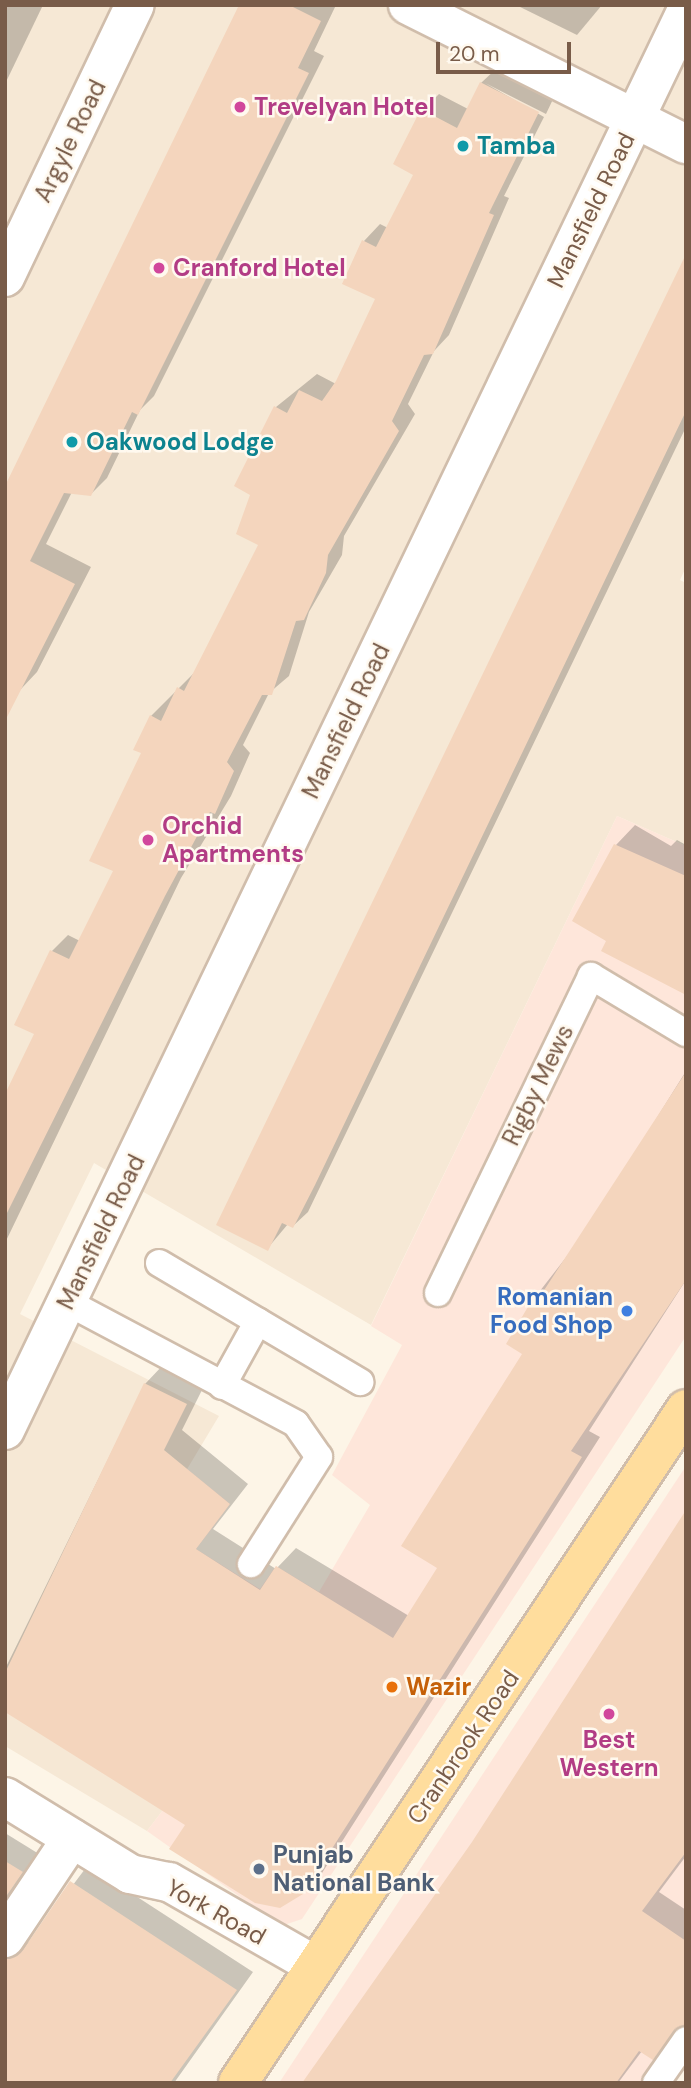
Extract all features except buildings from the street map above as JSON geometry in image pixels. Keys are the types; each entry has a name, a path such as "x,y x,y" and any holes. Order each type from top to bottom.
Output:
{"main road":[{"name":"Cranbrook Road","path":"238,2083 686,1409"}],"street":[{"name":"Argyle Road","path":"5,277 135,5"},
{"path":"408,5 686,144"},
{"name":"Mansfield Road","path":"5,1430 686,12"},
{"name":"York Road","path":"5,1797 130,1874 169,1882 316,1966"},
{"path":"5,1938 72,1838"}],"lane":[{"name":"Rigby Mews","path":"438,1293 591,976 686,1033"},
{"path":"159,1263 360,1381"},
{"path":"68,1302 296,1424 319,1457 251,1564"},
{"path":"222,1386 258,1321"},
{"path":"656,2083 686,2040"}],"shaded area":[{"path":"5,5 686,5 686,567 680,580 686,583 686,846 617,816 371,1325 94,1163 20,1314 219,1416 112,1594 195,1768 147,1831 5,1746"},
{"path":"617,816 686,846 686,1336 302,1919 281,1926 147,1831 195,1768 112,1594 187,1469 230,1504 196,1549 260,1589 276,1566 319,1592 370,1505 332,1475 402,1345 371,1326"},
{"path":"686,1466 686,2063 672,2083 279,2083"}],"place":[{"name":"Trevelyan Hotel","path":"240,107"},
{"name":"Tamba","path":"463,146"},
{"name":"Cranford Hotel","path":"159,268"},
{"name":"Oakwood Lodge","path":"72,442"},
{"name":"Orchid Apartments","path":"148,840"},
{"name":"Romanian Food Shop","path":"627,1311"},
{"name":"Wazir","path":"392,1687"},
{"name":"Best Western","path":"609,1714"},
{"name":"Punjab National Bank","path":"259,1869"}]}
